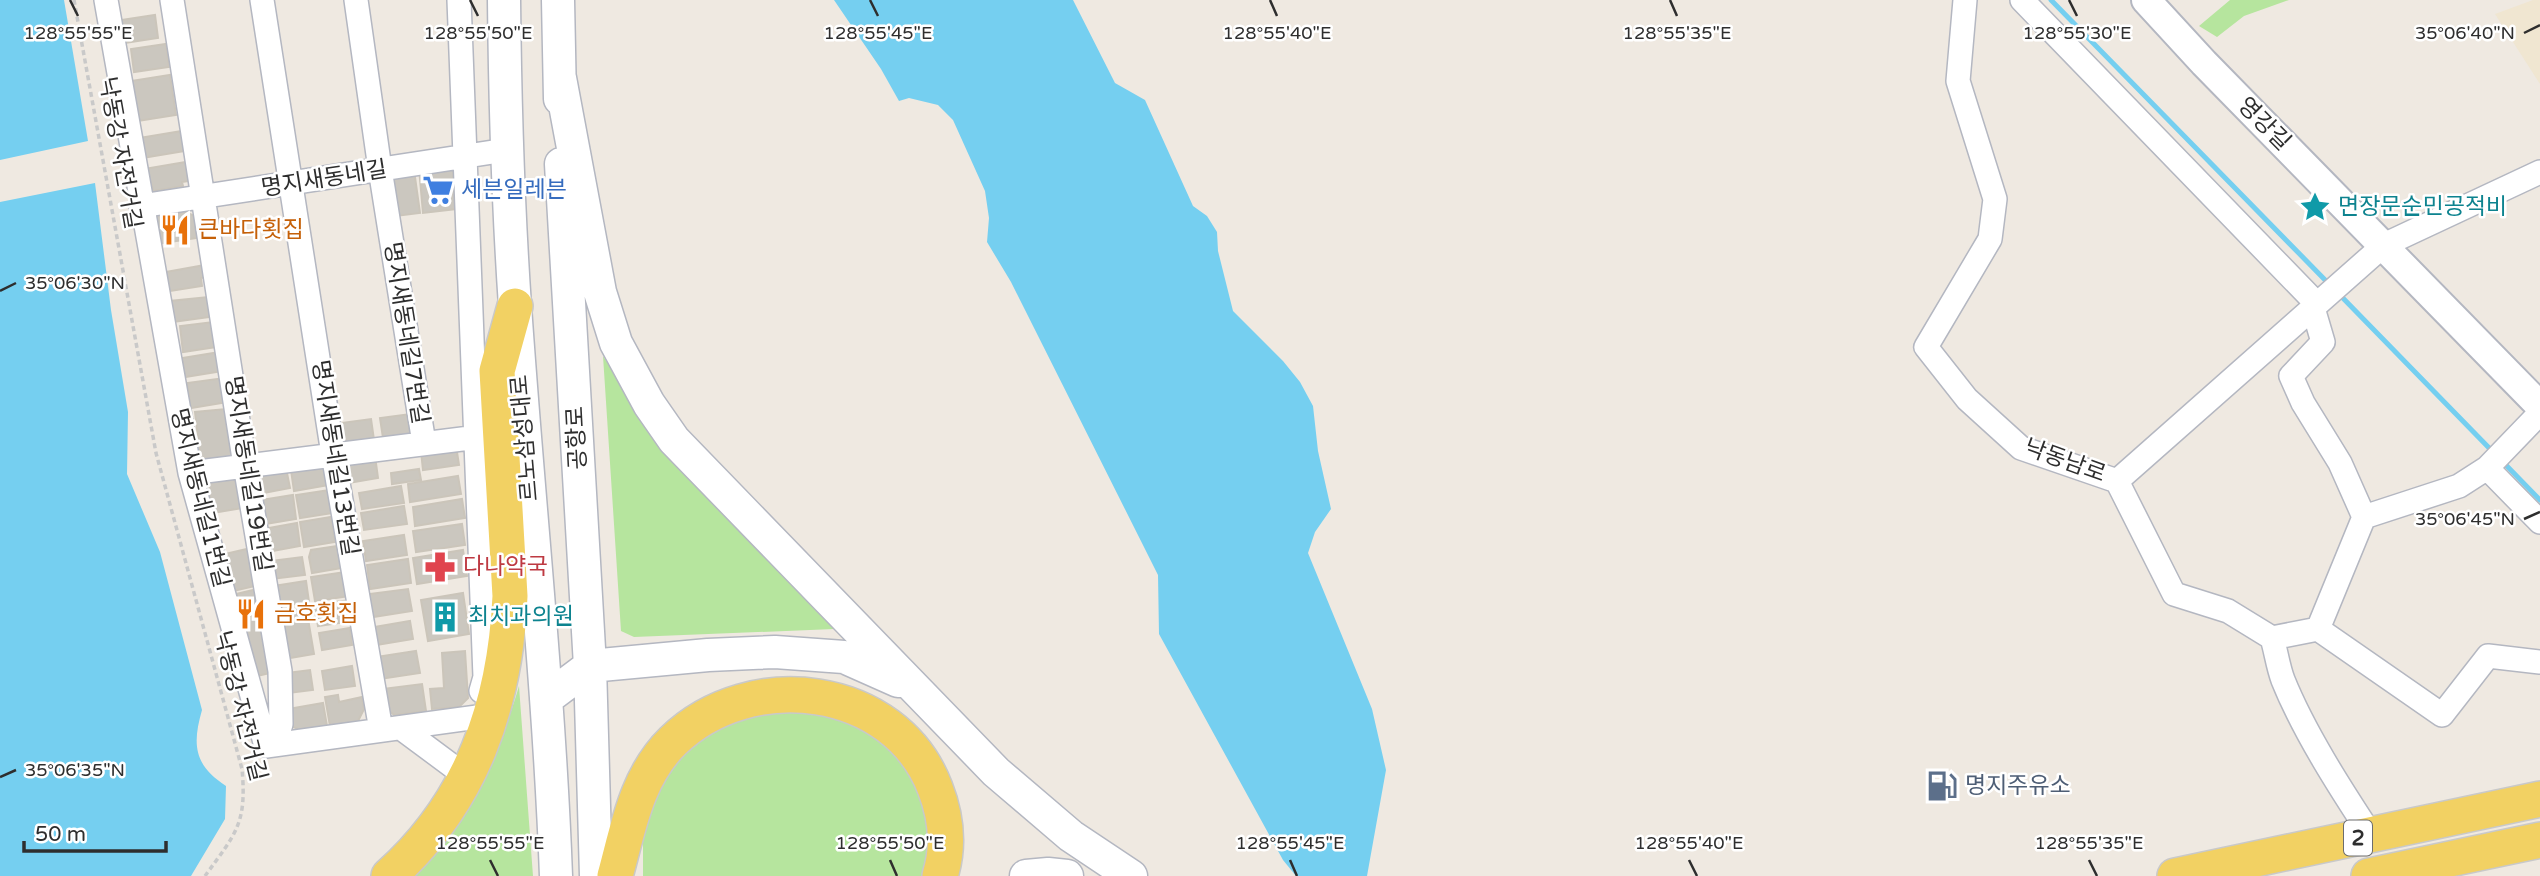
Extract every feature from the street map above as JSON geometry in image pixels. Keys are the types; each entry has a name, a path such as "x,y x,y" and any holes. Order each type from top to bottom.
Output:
{"main road":[{"name":"르노삼성대로","path":"503,0 506,150 515,306 547,699 556,876"},
{"name":"공항로","path":"558,0 562,190 590,666 596,876"},
{"path":"560,78 600,292 615,343 649,404 674,440 996,772 1071,836 1131,876"},
{"path":"389,876 426,839 467,777 508,634 510,596 497,372 515,306"},
{"path":"547,699 590,666 775,652 844,657 912,687"},
{"path":"615,876 634,803 649,772 672,741 703,719 736,704 770,695 800,693 842,702 871,714 894,729 915,750 929,772 941,803 946,833 944,864 940,876"},
{"name":"2","path":"2175,876 2540,799"},
{"name":"2","path":"2369,876 2540,840"},
{"path":"1026,876 1067,876"}],"street":[{"name":"명지새동네길1번길","path":"106,0 190,473 266,746"},
{"name":"명지새동네길19번길","path":"172,0 245,465 281,671 281,724 278,733 266,746"},
{"name":"명지새동네길13번길","path":"262,0 333,454 391,729"},
{"name":"명지새동네길7번길","path":"356,0 424,443 478,437"},
{"path":"266,746 483,716 485,677 478,437 459,0"},
{"name":"낙동남로","path":"1965,0 1958,81 1995,199 1990,239 1926,347 1966,399 2021,448 2117,481 2174,594 2228,611 2272,638"},
{"path":"2022,0 2315,306 2323,342 2291,376 2303,403 2340,463 2364,517 2318,629"},
{"name":"영강길","path":"2147,0 2204,63 2540,406"},
{"name":"명지새동네길","path":"141,206 506,150"},
{"path":"2117,481 2384,246 2540,172"},
{"path":"2364,517 2459,486 2487,468 2540,412"},
{"path":"190,473 424,443"},
{"path":"2487,468 2540,522"},
{"path":"2371,835 2341,789 2282,679 2272,638 2318,629 2442,715 2488,656 2540,662"},
{"path":"391,729 467,777"}],"path":[{"name":"낙동강 자전거길","path":"74,0 156,453 242,769 244,809 241,822 205,876"}],"shaded area":[{"path":"2540,0 2540,84 2495,14"}],"green space":[{"path":"2230,0 2289,0 2244,16 2217,37 2199,26"},
{"path":"603,356 656,439 834,629 634,637 621,631"},
{"path":"519,686 533,876 413,876 451,832 479,788 501,740"},
{"path":"781,705 862,722 926,785 931,876 643,876 643,823 649,804 679,753 709,730"}],"water":[{"path":"0,0 64,0 88,141 0,160"},
{"path":"834,0 1073,0 1115,83 1145,100 1193,206 1207,216 1217,232 1218,251 1233,311 1283,361 1300,382 1313,406 1318,451 1331,509 1315,532 1308,553 1372,709 1386,770 1367,876 1296,876 1283,860 1159,634 1158,575 1011,282 987,242 989,218 985,191 953,120 938,105 909,98 899,101 881,69"},
{"path":"95,183 111,310 128,412 127,474 160,552 202,710 197,734 198,753 207,770 226,786 225,819 191,876 0,876 0,202"}],"building":[{"path":"155,15 158,38 124,43 121,20"},
{"path":"166,44 169,67 134,72 131,49"},
{"path":"170,75 176,115 137,121 131,81"},
{"path":"182,131 185,151 142,158 139,138"},
{"path":"186,162 189,181 182,182 183,186 153,191 152,185 147,186 144,169"},
{"name":"세븐일레븐","path":"442,166 453,170 456,209 423,213 419,168"},
{"path":"414,170 420,213 396,216 391,181 396,173"},
{"name":"큰바다횟집","path":"184,211 194,216 197,238 156,244 153,222 158,215"},
{"path":"205,265 207,277 201,278 202,286 163,292 160,273"},
{"path":"208,297 210,317 172,322 170,301"},
{"path":"213,322 217,347 183,352 180,326"},
{"path":"220,352 223,371 185,377 182,358"},
{"path":"224,378 228,402 191,408 187,383"},
{"path":"226,409 232,459 201,463 195,412"},
{"path":"410,414 413,434 383,438 380,418"},
{"path":"371,419 374,440 344,444 341,423"},
{"path":"453,447 457,452 459,465 423,470 421,451"},
{"path":"375,456 378,478 348,483 348,460"},
{"path":"321,465 327,472 329,485 294,491 291,470"},
{"path":"286,468 290,488 258,494 255,477"},
{"path":"419,469 421,480 392,484 391,473"},
{"path":"458,476 461,494 410,502 408,484"},
{"path":"207,477 238,478 243,508 212,513"},
{"path":"401,486 404,503 362,509 359,493"},
{"path":"330,490 333,513 300,518 296,495"},
{"path":"293,495 296,519 265,524 261,500"},
{"path":"462,499 465,518 415,526 413,507"},
{"path":"404,506 407,524 364,530 361,513"},
{"path":"331,517 335,542 304,547 300,522"},
{"path":"297,523 300,546 267,552 263,529"},
{"path":"462,524 465,545 416,552 413,531"},
{"path":"404,535 407,555 366,561 363,541"},
{"path":"338,546 342,568 312,573 309,557 311,550"},
{"path":"251,548 259,585 233,591 225,554"},
{"name":"다나약국","path":"463,550 467,576 417,584 413,558"},
{"path":"302,557 305,575 272,579 270,561"},
{"path":"408,559 411,583 370,589 367,565"},
{"path":"346,572 350,596 315,601 311,577"},
{"path":"306,581 309,602 275,607 273,586"},
{"name":"금호횟집","path":"262,588 262,634 270,673 253,677 236,594"},
{"path":"408,589 412,611 373,617 369,594"},
{"name":"최치과의원","path":"463,593 469,634 428,641 421,600"},
{"path":"350,600 353,621 318,626 315,609 319,604"},
{"path":"306,607 314,654 284,659 276,612"},
{"path":"410,621 413,639 376,645 374,627"},
{"path":"350,628 352,645 322,650 319,633"},
{"path":"416,651 420,673 379,679 376,657"},
{"path":"465,651 468,698 459,707 432,709 430,689 444,688 442,653"},
{"path":"352,666 355,686 325,690 322,671"},
{"path":"310,670 313,690 289,693 286,673"},
{"path":"422,684 426,711 394,715 384,706 382,689"},
{"path":"338,695 339,702 362,697 364,709 358,721 330,726 325,697"},
{"path":"323,703 327,726 303,731 291,726 288,709"}],"waterway":[{"path":"2051,0 2330,285"},
{"path":"2337,292 2494,453"},
{"path":"2501,460 2540,500"}],"place":[{"name":"세븐일레븐","path":"438,190"},
{"name":"면장문순민공적비","path":"2315,207"},
{"name":"큰바다횟집","path":"175,230"},
{"name":"다나약국","path":"440,567"},
{"name":"금호횟집","path":"251,614"},
{"name":"최치과의원","path":"445,617"},
{"name":"명지주유소","path":"1942,786"}]}
